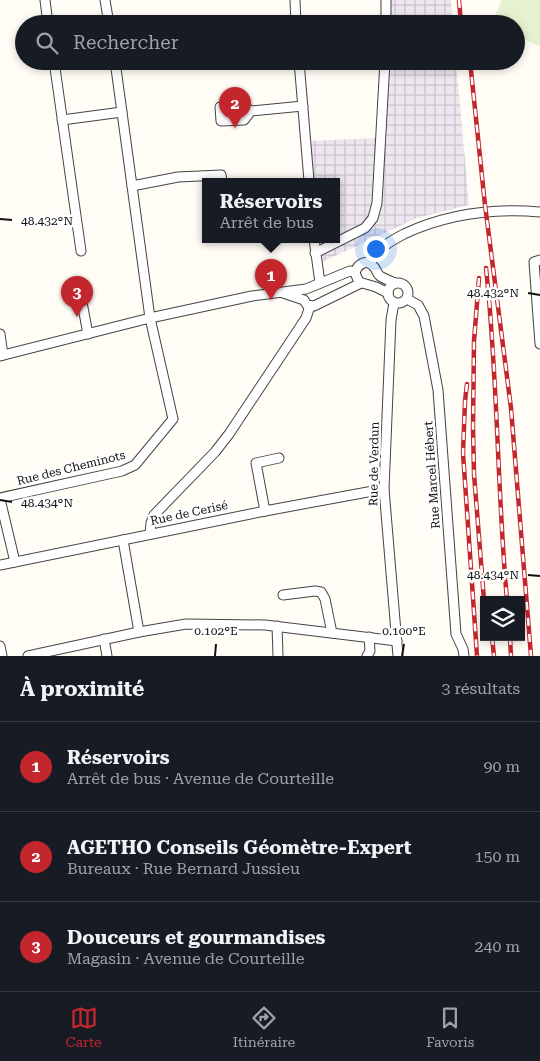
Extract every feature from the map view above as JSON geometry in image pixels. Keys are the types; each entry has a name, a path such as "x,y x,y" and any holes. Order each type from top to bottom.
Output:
{"street":[{"path":"45,0 47,15"},
{"path":"105,0 108,15"},
{"path":"294,0 295,15"},
{"path":"386,0 386,15"},
{"path":"55,70 81,251"},
{"path":"115,70 150,318"},
{"path":"301,70 309,178"},
{"path":"340,240 365,228 373,218 377,203 385,70"},
{"path":"251,111 303,106"},
{"path":"62,120 122,112"},
{"path":"132,186 178,177 221,175 222,178"},
{"path":"370,263 375,253 384,246 436,221 491,211 540,212"},
{"path":"314,243 320,283"},
{"path":"315,253 335,243"},
{"path":"537,261 540,344"},
{"path":"370,263 360,264 355,272 357,280 388,294"},
{"path":"370,263 377,273 387,280 406,287 407,299 401,303 394,303 388,294 389,288 395,283"},
{"path":"0,334 2,356 150,318 252,296 306,289 350,271 355,272"},
{"path":"283,293 317,306 343,291 374,280 377,273"},
{"path":"150,534 154,515 215,452 229,434 306,318 306,289"},
{"path":"81,296 88,334"},
{"name":"Rue Marcel Hébert","path":"407,299 418,305 424,316 438,390 456,633 464,656"},
{"name":"Rue de Verdun","path":"394,303 391,320 384,489 398,656"},
{"name":"Rue des Cheminots","path":"0,499 122,471 135,465 173,419 150,318"},
{"path":"265,511 256,463 279,458"},
{"name":"Rue de Cerisé","path":"0,565 265,511 384,489"},
{"path":"0,499 15,562"},
{"path":"123,540 139,632"},
{"path":"283,595 321,592 325,599 332,633"},
{"path":"28,656 104,639 186,624 277,626 397,640"},
{"path":"277,626 278,656"},
{"path":"369,637 371,654"},
{"path":"104,639 107,656"},
{"path":"0,646 2,656"}],"shaded area":[{"path":"380,0 451,0 452,15 380,15"},
{"path":"379,70 457,70 469,205 417,218 320,263 318,243 340,243 340,178 312,178 308,141 377,138"}],"green space":[{"path":"502,0 540,0 540,47 525,40 525,15 495,15"}],"railway":[{"path":"459,0 460,15"},
{"path":"471,70 485,205 511,408 531,656"},
{"path":"486,268 493,351 507,596"},
{"path":"479,278 474,341 473,427 474,474 484,596"},
{"path":"467,384 463,453 477,656"},
{"path":"492,641 494,656"},
{"path":"510,641 511,656"}],"place":[{"name":"AGETHO Conseils Géomètre-Expert","path":"235,128"},
{"name":"Réservoirs","path":"271,300"},
{"name":"Douceurs et gourmandises","path":"77,317"}]}
